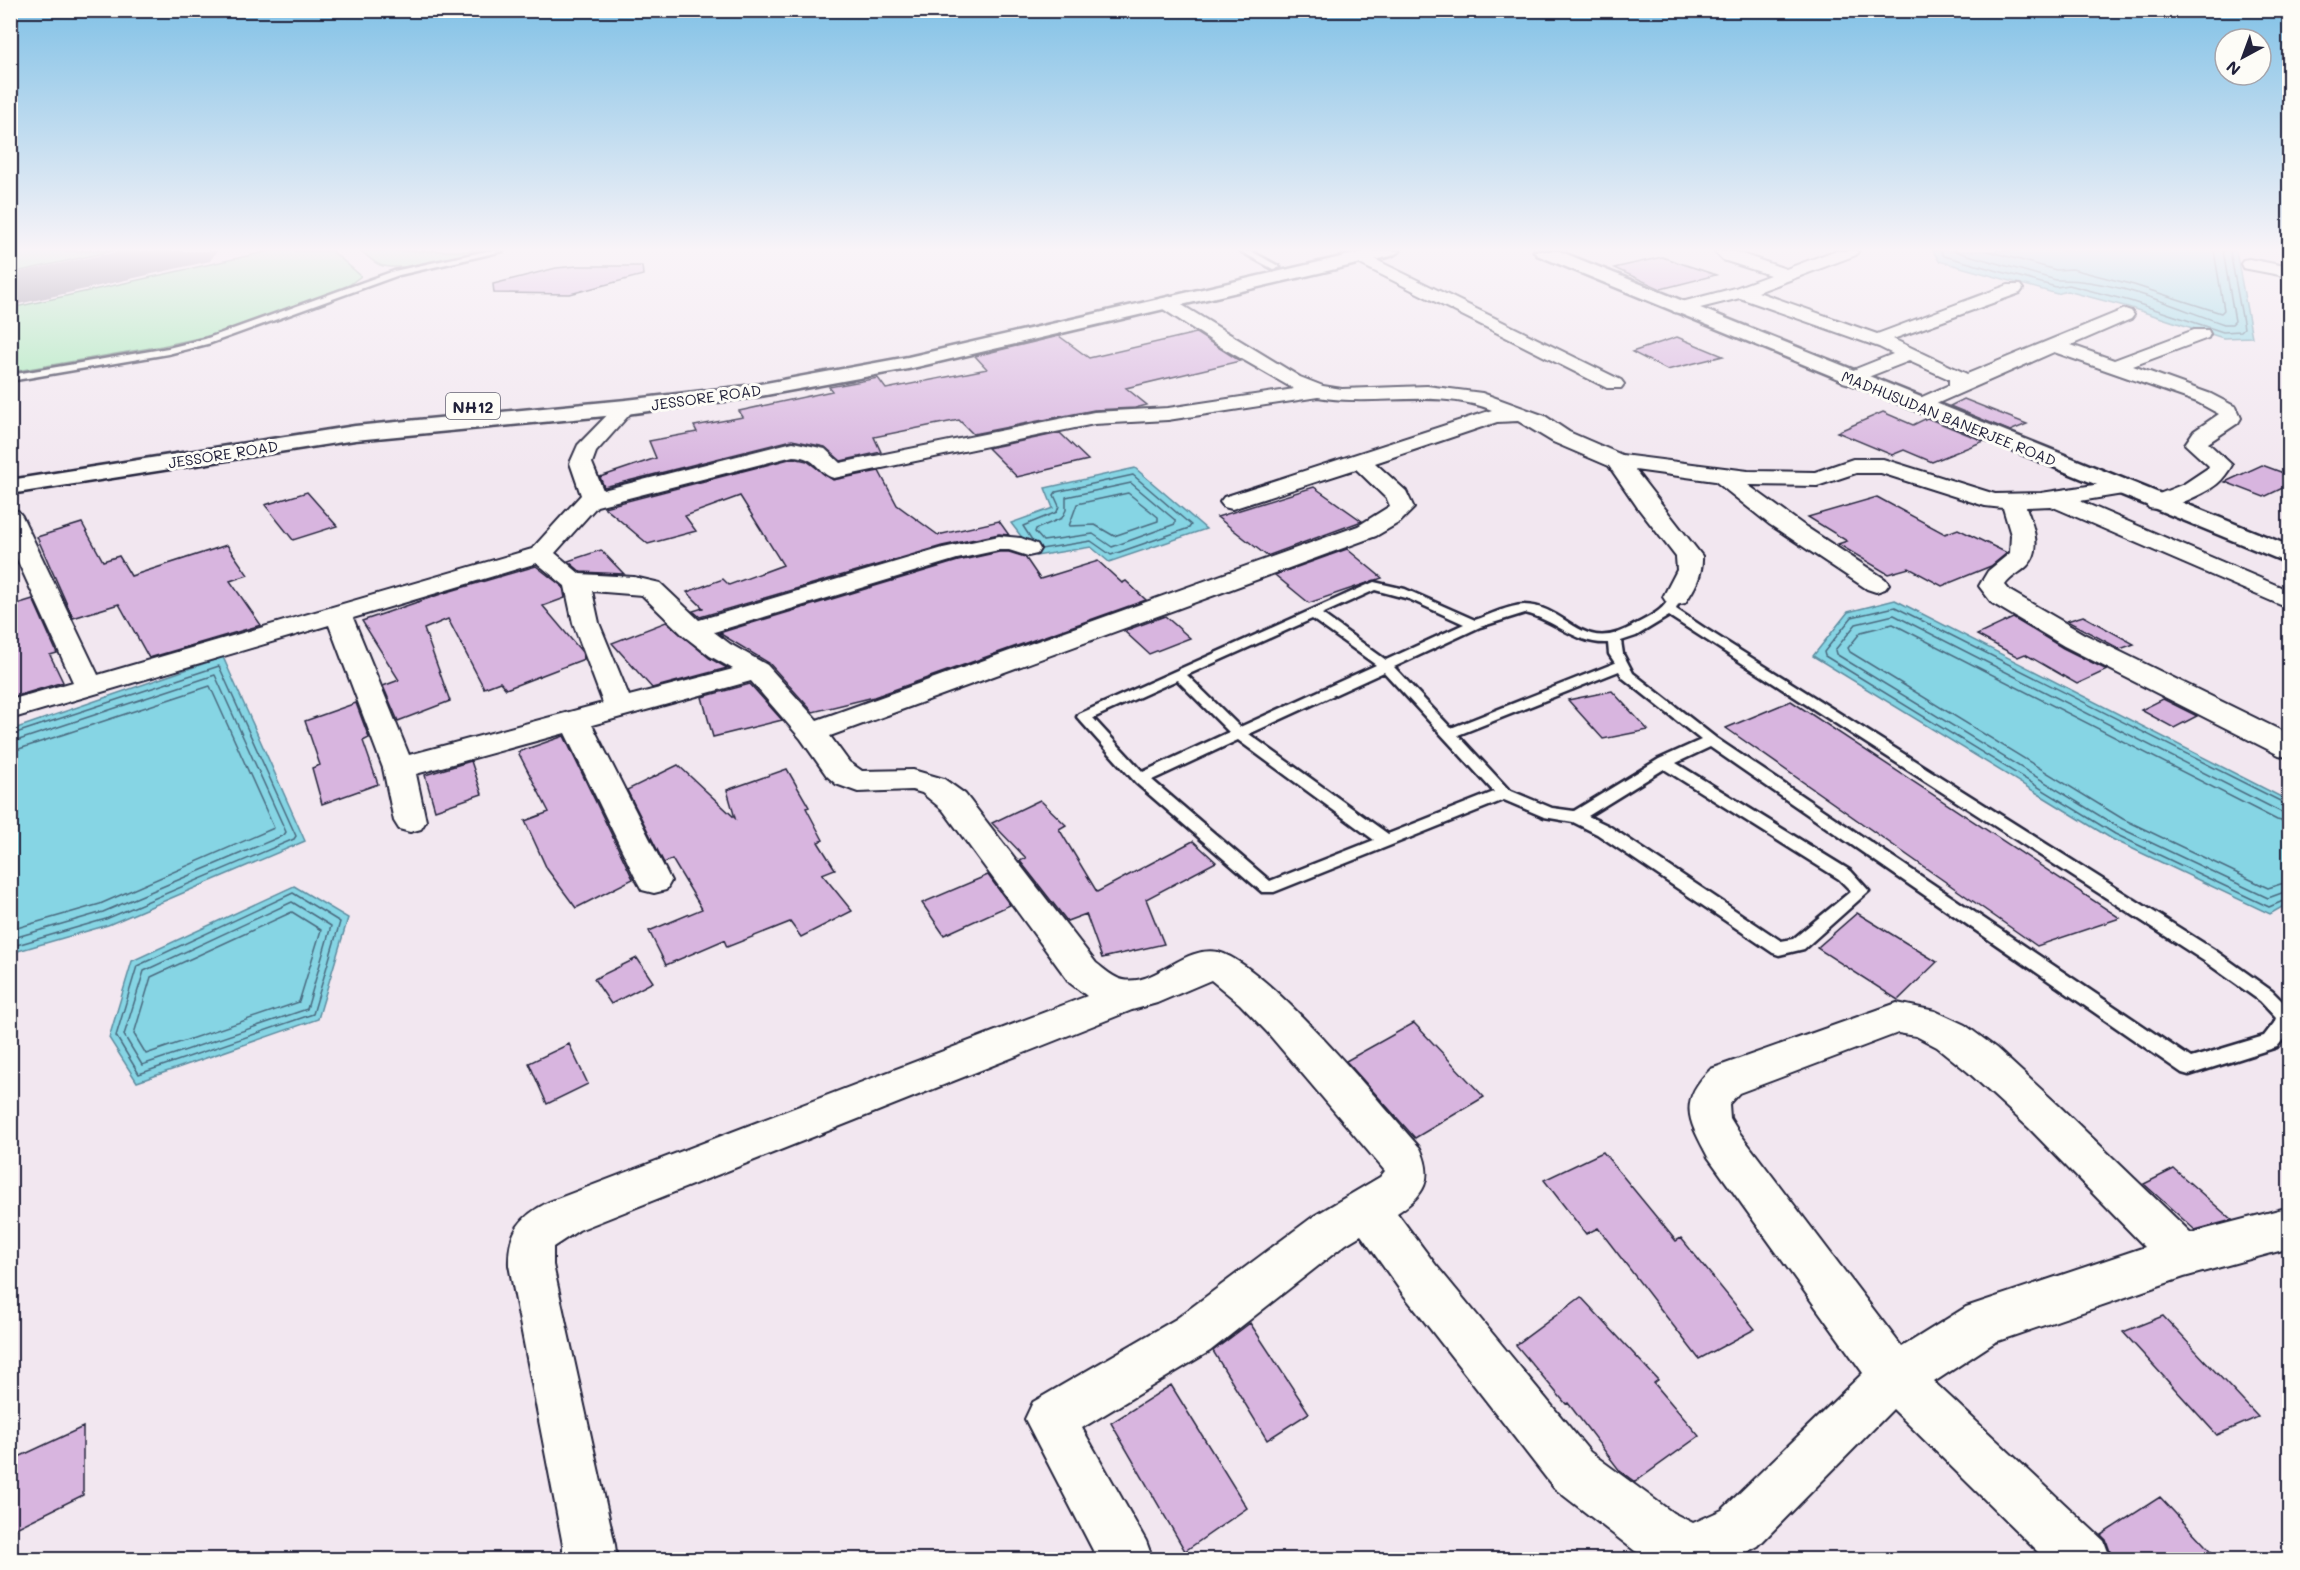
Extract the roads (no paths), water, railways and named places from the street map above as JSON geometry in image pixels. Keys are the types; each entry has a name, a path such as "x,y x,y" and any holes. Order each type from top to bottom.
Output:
{"main road":[{"name":"NH12","path":"10,472 408,412 688,389 751,380 887,354 1020,324"},
{"name":"JESSORE ROAD","path":"10,487 355,433 626,407 755,391 908,363 1075,324"},
{"name":"MADHUSUDAN BANERJEE ROAD","path":"1720,324 2289,556"}],"street":[{"path":"1199,324 1284,376 1318,391 1342,395 1427,392 1482,399 1517,415 1537,421 1561,437 1617,462 1722,475 1817,479 1853,466 1883,466 1993,501 2053,498 2121,488"},
{"path":"1495,324 1614,384"},
{"path":"1833,324 1886,343 1907,355 1956,375 1961,380 1961,384"},
{"path":"1886,343 1883,339 1892,332 1914,324"},
{"path":"1920,405 1956,389 1961,384 2103,324"},
{"path":"2115,366 2201,334"},
{"path":"2054,345 2204,398 2229,411 2230,418 2199,437 2196,444 2221,465 2217,473 2209,480 2157,503"},
{"path":"1850,378 1907,355"},
{"path":"589,501 793,449 810,449 822,455 834,471 1094,418 1168,414 1318,391"},
{"path":"10,710 541,554 593,496 581,463 586,450 626,407"},
{"path":"1232,502 1495,416 1517,415"},
{"path":"812,732 1367,531 1392,517 1402,508 1398,496 1360,460"},
{"path":"1617,462 1646,503 1689,556 1690,570 1672,603"},
{"path":"1722,475 1774,517 1876,584"},
{"path":"2053,498 2289,601"},
{"path":"2012,500 2023,534 2024,551 2018,563 2001,573 1994,581 1992,586 2001,597 2074,640 2289,748"},
{"path":"10,516 89,687"},
{"path":"694,630 952,553 999,543 1012,543 1028,549"},
{"path":"541,554 577,582 634,585 651,589 662,597 694,630 720,650 757,671 812,732 838,769 858,782 913,780 933,786 954,802 1083,973 1111,994 1127,996"},
{"path":"577,582 586,623 620,709"},
{"path":"338,613 399,768 410,821"},
{"path":"399,768 757,671"},
{"path":"575,722 654,881"},
{"path":"590,1560 589,1545 531,1265 532,1241 541,1229 564,1216 1127,996 1146,993 1197,969 1216,966 1228,972 1272,1011 1405,1161 1407,1176 1395,1191 1330,1230 1193,1335 1050,1419 1127,1560"},
{"path":"2085,1560 1897,1380 1723,1144 1708,1117 1707,1101 1725,1081 1897,1018 1922,1022 1951,1036 1982,1060 2043,1116 2184,1256"},
{"path":"1367,1208 1419,1279 1572,1470 1654,1532 1693,1550 1740,1528 1873,1394 1982,1323 2184,1256 2289,1227"}],"lane":[{"path":"10,378 168,351 208,341 255,324"},
{"path":"1475,624 1407,593 1391,587 1374,586 1084,717 1141,779 1268,888 1504,794"},
{"path":"1141,779 1475,624 1488,622 1524,609 1538,612 1581,635 1598,640 1614,639 1631,633 1672,603 2210,956 2266,996 2285,1016 2283,1026 2270,1042 2189,1067 1711,741 1628,675 1616,654 1614,639"},
{"path":"1312,613 1386,666 1504,794 1549,813 1576,817 1603,830 1779,948 1798,944 1861,891 1845,875 1664,762"},
{"path":"1450,733 1622,665"},
{"path":"1178,674 1239,734 1386,841"},
{"path":"1576,817 1664,762 1711,741"}],"water":[{"path":"2181,324 2250,324 2252,337 2223,338"},
{"path":"1135,468 1206,529 1109,562 1091,547 1036,556 1011,523 1053,508 1045,488"},
{"path":"1895,600 2289,801 2289,903 2270,914 2112,839 1813,656 1848,612"},
{"path":"223,657 305,841 108,925 11,953 11,730"},
{"path":"294,886 348,918 318,1019 137,1082 109,1038 132,961"}]}
